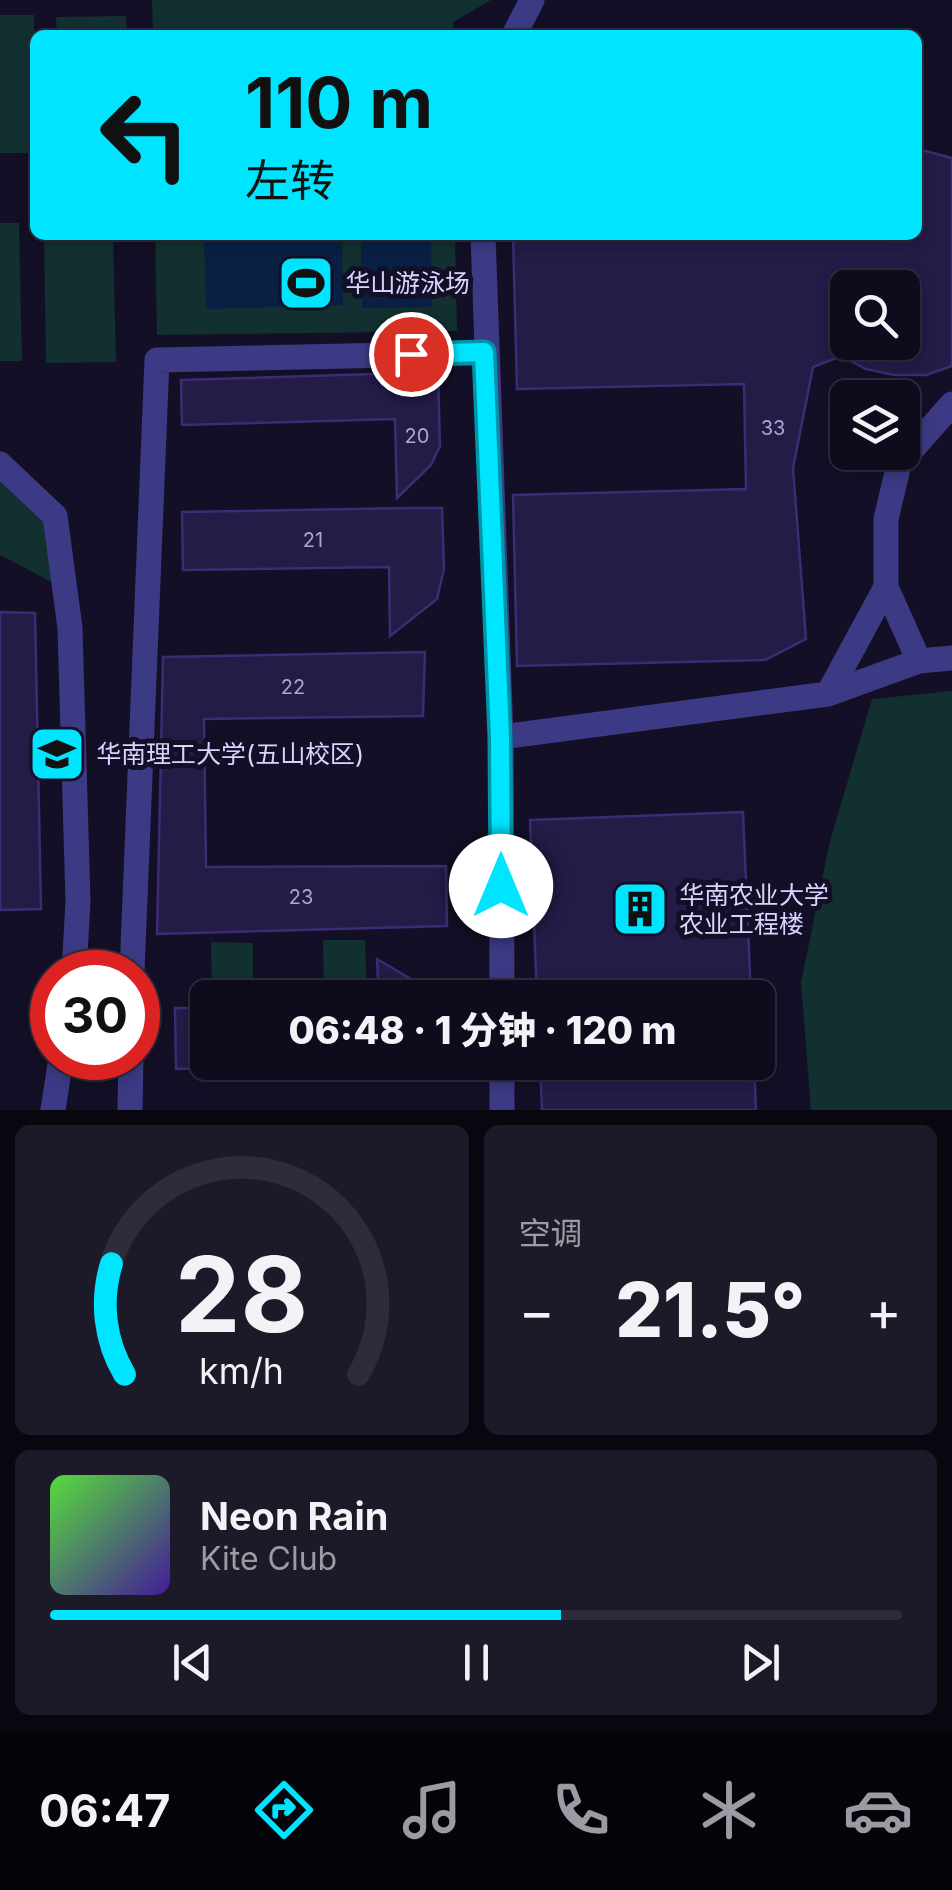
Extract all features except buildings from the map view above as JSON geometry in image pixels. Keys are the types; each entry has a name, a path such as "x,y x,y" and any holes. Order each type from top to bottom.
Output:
{"street":[{"path":"517,30 532,0"},
{"path":"483,240 500,737 502,980"},
{"path":"133,950 157,360 484,352"},
{"path":"919,661 886,587 886,520 899,464 952,404"},
{"path":"0,464 55,516 70,628 78,901 75,950"},
{"path":"828,694 886,587"},
{"path":"500,737 828,694 919,661 952,658"},
{"path":"53,1110 58,1080"},
{"path":"130,1110 131,1080"},
{"path":"502,1080 502,1110"}],"green space":[{"path":"152,0 491,0 453,22 453,30 153,30"},
{"path":"0,15 34,15 34,30 30,30 30,153 0,153"},
{"path":"126,16 127,30 57,30 56,17"},
{"path":"0,223 19,223 22,361 0,361"},
{"path":"44,240 113,240 116,362 46,363"},
{"name":"华山游泳场","path":"155,240 455,240 457,331 157,335"},
{"path":"0,464 55,516 65,589 0,555"},
{"path":"952,691 952,1110 811,1110 801,982 830,841 872,699"},
{"path":"323,940 365,940 366,980 324,980"},
{"path":"211,942 253,943 253,980 212,980"}],"water":[{"path":"204,240 342,240 343,305 206,309"},
{"path":"361,240 431,240 432,307 362,308"}],"place":[{"name":"华山游泳场","path":"306,283"},
{"name":"华南理工大学(五山校区)","path":"57,754"},
{"name":"华南农业大学 农业工程楼","path":"640,909"}],"route":[{"path":"411,354 484,352 500,737 501,886"}]}
